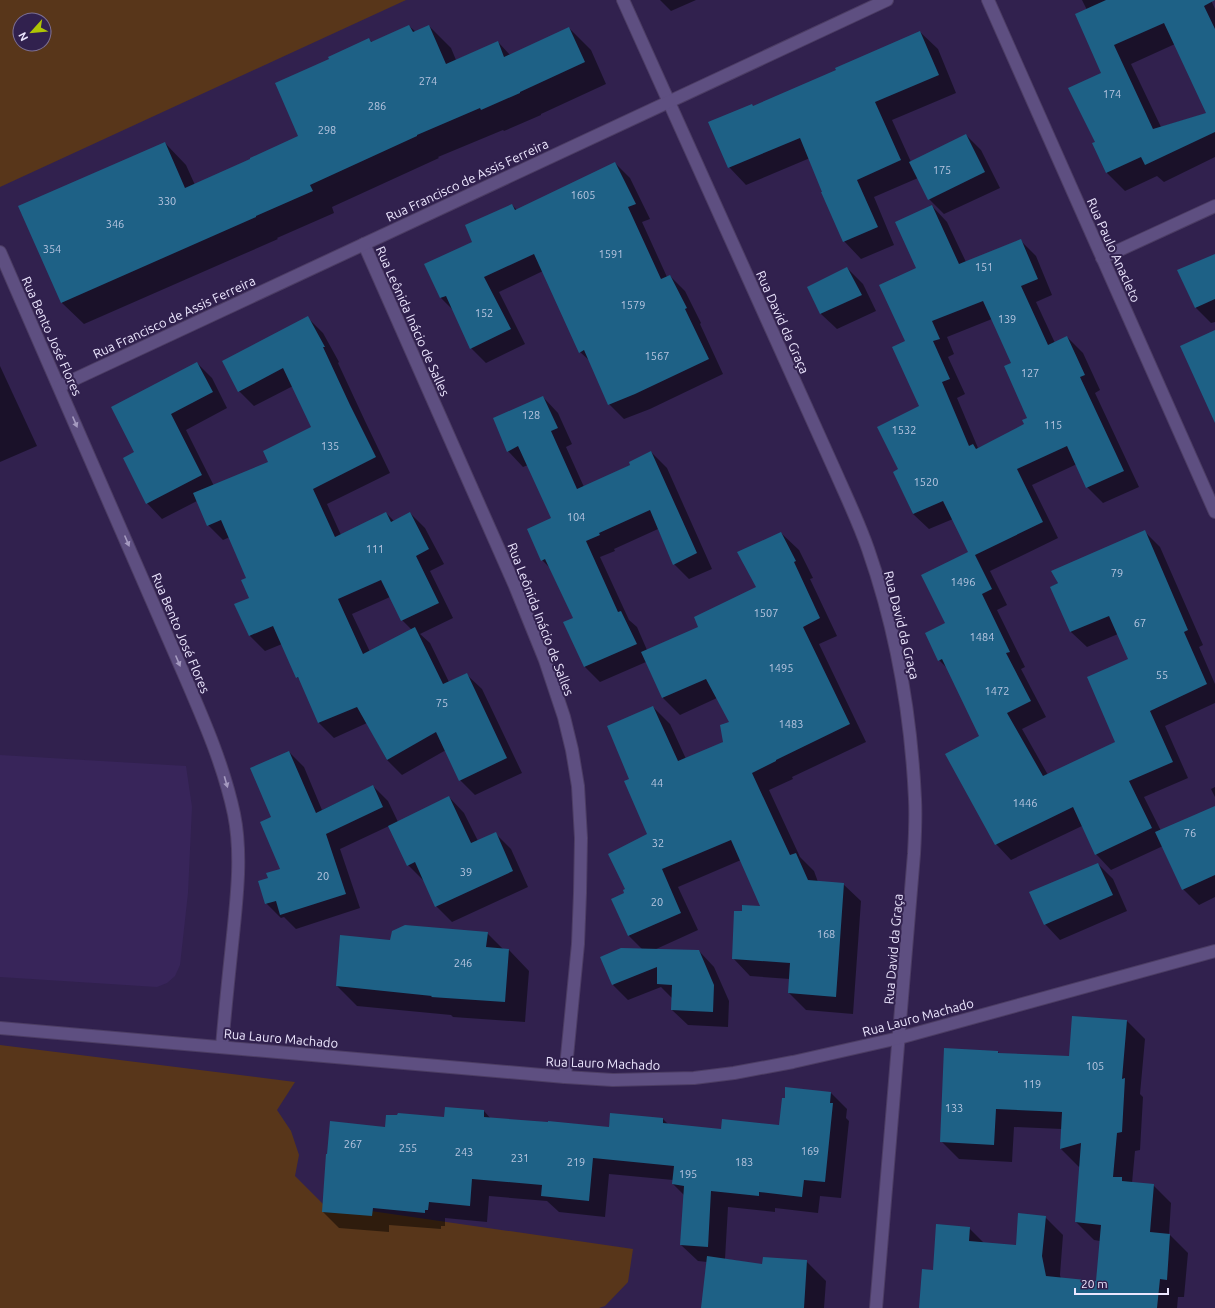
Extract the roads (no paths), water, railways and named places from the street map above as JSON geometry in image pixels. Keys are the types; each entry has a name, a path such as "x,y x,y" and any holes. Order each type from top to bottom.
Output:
{"street":[{"name":"Rua David da Graça","path":"622,0 836,473 868,548 888,614 901,674 910,737 915,800 914,854 876,1308"},
{"name":"Rua Francisco de Assis Ferreira","path":"60,386 887,0"},
{"name":"Rua Paulo Anacleto","path":"988,0 1215,512"},
{"path":"1102,258 1215,206"},
{"name":"Rua Leônida Inácio de Salles","path":"364,244 515,586 545,660 564,717 572,750 578,786 581,838 580,893 578,944 565,1077"},
{"name":"Rua Bento José Flores","path":"0,252 60,386 206,726 226,780 234,815 237,842 237,873 222,1047"},
{"name":"Rua Lauro Machado","path":"0,1028 565,1077 613,1080 694,1078 734,1073 793,1062 899,1038 1215,951"}]}
